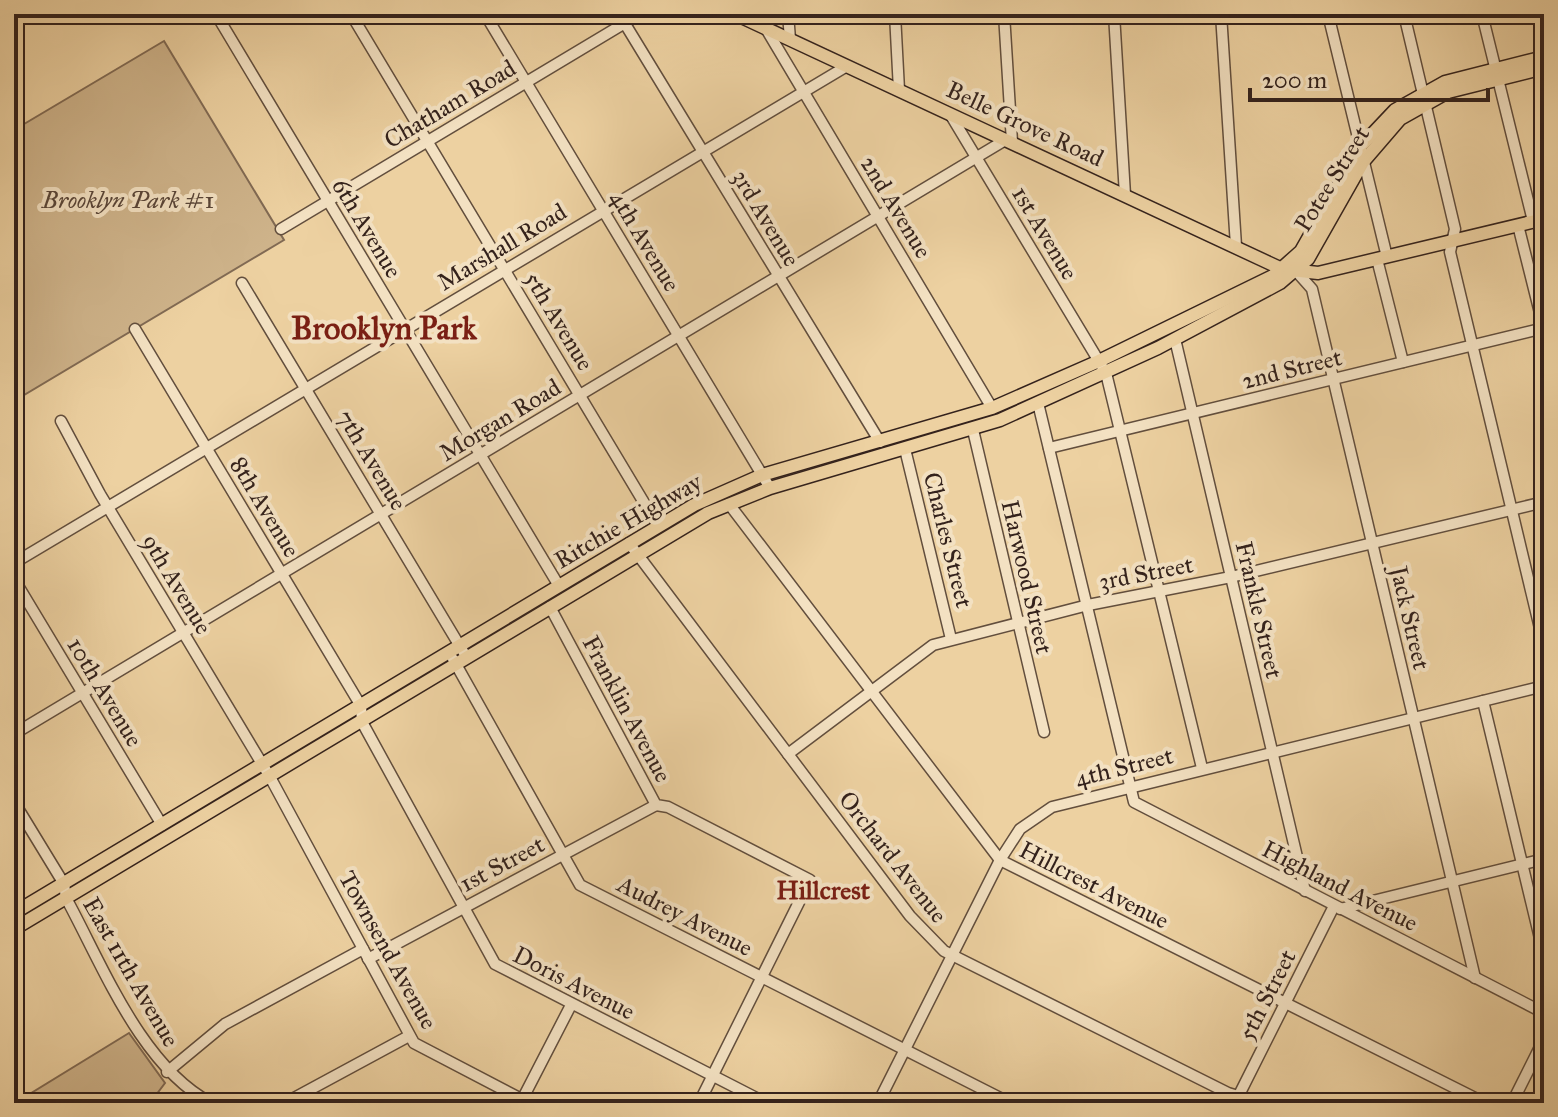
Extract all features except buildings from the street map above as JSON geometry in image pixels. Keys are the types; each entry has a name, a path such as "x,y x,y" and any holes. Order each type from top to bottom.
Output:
{"main road":[{"name":"Belle Grove Road","path":"735,14 1282,269 1318,273 1539,220"},
{"name":"Potee Street","path":"1301,251 1360,147 1395,110 1424,97 1544,57"},
{"name":"Potee Street","path":"1497,74 1544,68"},
{"name":"Potee Street","path":"1296,271 1319,240 1363,162 1387,131 1424,97"},
{"name":"Ritchie Highway","path":"14,913 694,505 762,475 992,408 1099,361 1282,269 1301,251"},
{"name":"Ritchie Highway","path":"14,929 638,554 729,504 770,488 973,430 1106,373 1175,339 1296,271"}],"street":[{"name":"6th Avenue","path":"216,14 559,586"},
{"name":"5th Avenue","path":"351,14 658,526"},
{"name":"4th Avenue","path":"485,14 770,488"},
{"name":"Chatham Road","path":"281,229 526,82 622,19 640,14"},
{"path":"788,14 790,39"},
{"path":"895,14 899,90"},
{"path":"1004,14 1010,140"},
{"path":"1114,14 1125,195"},
{"path":"1221,14 1236,246"},
{"path":"1328,14 1360,147 1403,362"},
{"path":"1404,14 1455,229 1450,252 1544,645"},
{"path":"1482,14 1539,220"},
{"name":"3rd Avenue","path":"622,19 880,442"},
{"name":"2nd Avenue","path":"765,27 992,408"},
{"name":"Marshall Road","path":"14,563 847,66"},
{"name":"1st Avenue","path":"950,114 1106,373 1202,768"},
{"name":"Morgan Road","path":"14,734 1010,140"},
{"path":"1518,225 1544,329"},
{"name":"Jack Street","path":"1296,271 1312,289 1475,978"},
{"name":"7th Avenue","path":"242,283 381,514 455,649"},
{"name":"8th Avenue","path":"135,329 361,706"},
{"name":"2nd Street","path":"1049,448 1544,329"},
{"name":"Frankle Street","path":"1175,339 1305,891"},
{"path":"1038,403 1129,786"},
{"name":"9th Avenue","path":"61,421 108,507 262,765"},
{"name":"Harwood Street","path":"973,430 1044,732"},
{"name":"Charles Street","path":"905,449 951,639"},
{"name":"3rd Street","path":"788,754 933,645 951,639 1088,605 1231,577 1544,502"},
{"name":"Hillcrest Avenue","path":"729,504 1000,860 1485,1103"},
{"name":"Orchard Avenue","path":"629,543 910,916 944,951 1237,1099 1261,1103"},
{"name":"10th Avenue","path":"14,579 162,825"},
{"name":"Franklin Avenue","path":"550,607 656,805 668,807 810,880 761,978"},
{"name":"Audrey Avenue","path":"455,649 561,856 572,876 586,889 1010,1103"},
{"name":"4th Street","path":"878,1103 1000,860 1020,829 1040,812 1129,786 1544,686"},
{"path":"1483,701 1544,955"},
{"name":"Doris Avenue","path":"361,706 362,722 495,964 766,1103"},
{"name":"Townsend Avenue","path":"262,765 409,1036 420,1048 525,1101"},
{"name":"Highland Avenue","path":"1129,786 1134,802 1544,1013"},
{"path":"14,802 64,884"},
{"name":"1st Street","path":"167,1072 225,1024 463,908 656,805"},
{"path":"1337,907 1544,859"},
{"name":"East 11th Avenue","path":"64,884 66,898 143,1041 167,1072 211,1103"},
{"name":"5th Street","path":"1237,1099 1337,907"},
{"path":"699,1103 761,978"},
{"path":"525,1101 571,1005"},
{"path":"285,1103 409,1036"},
{"path":"1512,1103 1544,1039"}],"green space":[{"name":"Brooklyn Park #1","path":"164,41 284,240 14,401 14,130"},
{"path":"129,1033 165,1083 150,1103 15,1103"}],"district":[{"name":"Brooklyn Park","path":"384,328"},
{"name":"Hillcrest","path":"823,890"}]}
